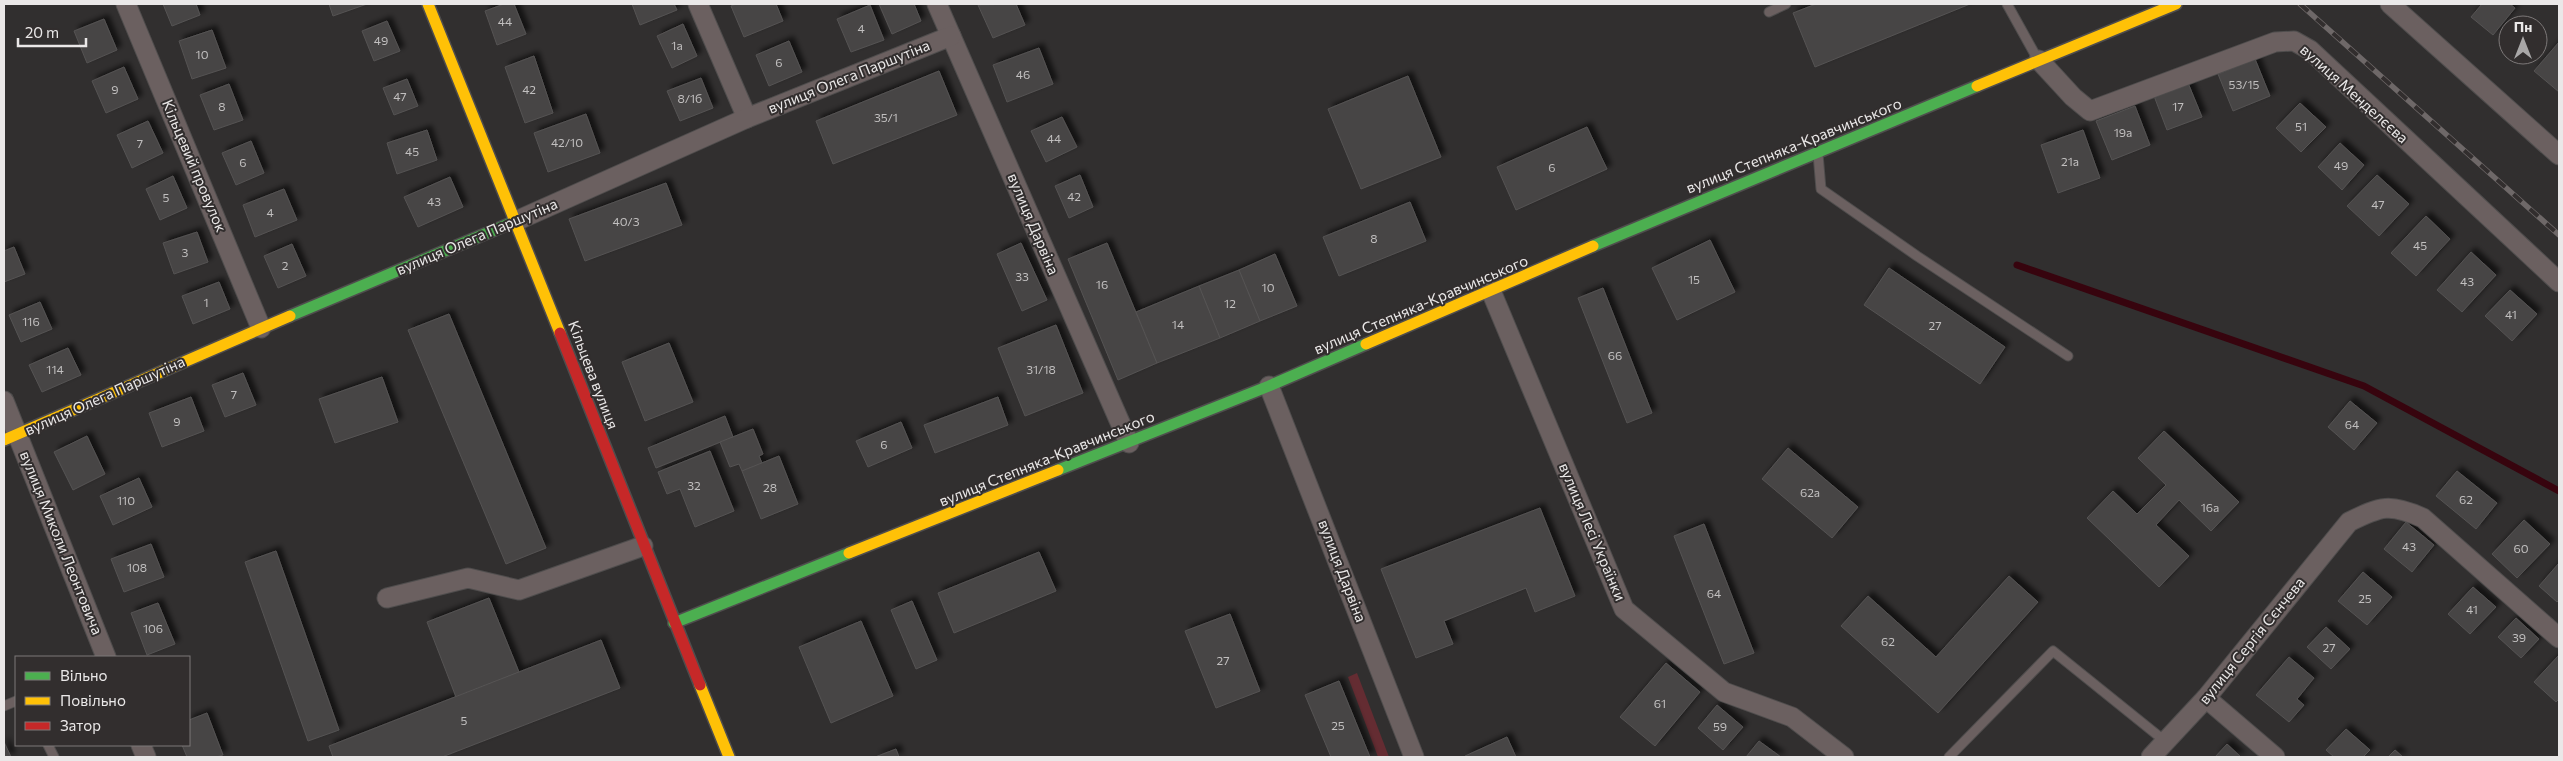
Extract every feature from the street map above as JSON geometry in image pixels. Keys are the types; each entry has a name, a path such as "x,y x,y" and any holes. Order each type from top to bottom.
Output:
{"main road":[{"name":"Кільцева вулиця","path":"428,4 729,757"},
{"name":"вулиця Степняка-Кравчинського","path":"674,623 1269,386 1653,220 1818,154 2176,4"},
{"name":"вулиця Олега Паршутіна","path":"11,437 261,328 516,221"}],"street":[{"name":"Кільцевий провулок","path":"126,4 261,328"},
{"path":"698,4 747,118"},
{"name":"вулиця Дарвіна","path":"938,4 1129,443"},
{"path":"2390,4 2559,155"},
{"name":"вулиця Олега Паршутіна","path":"516,221 747,118 951,36"},
{"name":"вулиця Менделєєва","path":"2039,60 2074,97 2090,110 2275,42 2294,41 2310,50 2559,282"},
{"name":"вулиця Лесі Українки","path":"1491,291 1624,608 1724,692 1792,717 1844,757"},
{"name":"вулиця Дарвіна","path":"1269,386 1414,757"},
{"name":"вулиця Миколи Леонтовича","path":"4,401 11,437 106,656"},
{"name":"вулиця Сергія Сєнчева","path":"2151,757 2206,698 2349,522 2373,510 2400,508 2423,518 2559,638"},
{"path":"387,598 468,578 519,590 644,546"},
{"path":"2206,698 2275,757"}],"lane":[{"path":"1769,12 1786,4"},
{"path":"2007,4 2039,60"},
{"path":"1818,154 1821,189 1917,256 2068,356"},
{"path":"1949,757 2052,650 2166,742"}],"shaded area":[{"path":"1357,673 1389,757 1378,757 1348,677"}],"building":[{"path":"163,4 196,4 200,15 172,26"},
{"path":"329,4 367,4 333,16"},
{"path":"504,4 514,4 526,34 497,45 485,11"},
{"path":"632,4 674,4 677,10 640,25"},
{"path":"736,4 776,4 783,21 744,37 731,6"},
{"path":"879,4 914,4 921,21 892,34"},
{"path":"1016,4 1025,25 993,38 978,5"},
{"path":"1816,4 1970,4 1815,67 1793,13"},
{"path":"2482,4 2510,4 2515,8 2509,15 2498,15 2498,29 2493,35 2471,17"},
{"path":"870,5 884,40 851,52 837,19"},
{"path":"104,19 117,50 87,63 74,31"},
{"path":"387,21 400,51 374,61 362,31"},
{"path":"683,24 697,56 672,68 657,36"},
{"path":"212,30 226,68 192,79 179,41"},
{"path":"789,41 802,72 769,86 756,55"},
{"path":"2559,42 2559,92 2534,71 2539,65 2548,65 2548,55"},
{"path":"1039,48 1053,84 1007,102 993,65"},
{"path":"534,56 553,113 525,123 505,67"},
{"path":"2255,59 2270,96 2233,111 2218,74"},
{"path":"124,67 138,99 106,113 92,81"},
{"path":"939,71 957,115 833,164 816,121"},
{"path":"1408,76 1441,157 1361,189 1328,109"},
{"path":"701,78 713,108 680,121 667,91"},
{"path":"407,79 418,106 394,115 383,88"},
{"path":"2188,83 2202,117 2167,130 2154,96"},
{"path":"229,84 243,120 214,130 200,95"},
{"path":"2300,103 2326,127 2301,152 2276,128"},
{"path":"2135,106 2150,145 2112,160 2096,121"},
{"path":"586,114 600,153 548,172 534,133"},
{"path":"1062,117 1077,147 1046,162 1031,131"},
{"path":"148,121 163,153 132,168 117,135"},
{"path":"1587,127 1607,169 1516,210 1497,167"},
{"path":"427,130 437,160 397,174 387,143"},
{"path":"2083,130 2100,178 2058,193 2041,145"},
{"path":"251,141 264,173 236,185 222,153"},
{"path":"2340,143 2364,165 2342,190 2318,167"},
{"path":"1080,175 1093,207 1069,218 1055,186"},
{"path":"2377,175 2409,204 2379,236 2347,206"},
{"path":"173,176 187,208 160,220 146,189"},
{"path":"450,177 463,207 418,227 404,197"},
{"path":"666,183 682,225 585,261 569,219"},
{"path":"284,189 297,220 255,237 243,205"},
{"path":"1410,202 1426,241 1339,276 1323,237"},
{"path":"2426,216 2450,239 2416,276 2391,253"},
{"path":"197,232 208,262 174,274 163,243"},
{"path":"1710,240 1735,292 1677,320 1652,268"},
{"path":"1021,243 1047,300 1022,311 997,254"},
{"path":"1107,243 1157,363 1118,380 1068,259"},
{"path":"292,244 306,276 278,288 264,256"},
{"path":"14,247 25,274 4,282 4,251"},
{"path":"2471,252 2496,275 2462,312 2437,290"},
{"path":"1275,254 1297,306 1260,321 1239,270"},
{"path":"1889,268 2005,347 1980,384 1864,305"},
{"path":"1239,270 1260,321 1220,338 1199,286"},
{"path":"219,282 230,309 193,324 182,296"},
{"path":"1199,286 1220,338 1157,363 1136,312"},
{"path":"1603,288 1652,413 1627,423 1578,298"},
{"path":"2510,290 2537,314 2512,341 2485,316"},
{"path":"40,302 52,329 21,342 9,315"},
{"path":"449,314 546,548 506,564 408,330"},
{"path":"1056,325 1083,393 1025,416 998,348"},
{"path":"669,343 693,402 645,421 622,362"},
{"path":"68,348 81,375 42,392 29,365"},
{"path":"243,373 256,405 225,417 212,385"},
{"path":"382,377 398,422 335,443 319,399"},
{"path":"191,397 204,431 162,447 149,413"},
{"path":"998,397 1008,425 935,453 924,425"},
{"path":"2350,401 2377,423 2354,450 2328,427"},
{"path":"725,416 733,437 656,468 648,448"},
{"path":"901,422 912,448 868,467 856,441"},
{"path":"753,429 763,454 759,456 762,463 742,471 739,464 730,467 720,442"},
{"path":"2164,431 2239,502 2211,531 2179,500 2156,525 2189,556 2159,587 2087,518 2113,491 2137,514 2166,485 2138,458"},
{"path":"87,436 105,474 73,490 54,452"},
{"path":"1788,448 1858,507 1832,538 1762,479"},
{"path":"710,451 734,511 695,527 680,489 667,494 658,472"},
{"path":"779,456 798,504 761,519 742,471"},
{"path":"2457,471 2497,503 2476,529 2436,496"},
{"path":"139,478 152,507 113,525 100,496"},
{"path":"1540,508 1575,596 1535,612 1526,588 1444,621 1453,644 1416,658 1381,569"},
{"path":"2524,520 2550,544 2517,578 2492,554"},
{"path":"2406,522 2434,545 2412,572 2384,549"},
{"path":"1704,524 1754,653 1724,664 1674,536"},
{"path":"151,544 164,577 124,592 111,559"},
{"path":"276,551 339,730 308,741 245,562"},
{"path":"1039,552 1056,591 954,633 938,593"},
{"path":"2559,563 2559,600 2557,602 2539,586"},
{"path":"2363,572 2392,597 2367,625 2338,601"},
{"path":"2009,576 2038,602 1938,713 1841,626 1868,596 1936,657"},
{"path":"2473,587 2496,607 2470,634 2448,614"},
{"path":"489,598 519,672 456,697 427,622"},
{"path":"912,601 937,660 916,669 891,610"},
{"path":"158,603 175,644 147,655 131,613"},
{"path":"1230,614 1260,691 1216,708 1185,631"},
{"path":"2516,618 2539,639 2521,658 2498,637"},
{"path":"861,621 893,696 831,723 799,647"},
{"path":"2326,627 2350,649 2331,669 2307,647"},
{"path":"601,640 620,688 442,757 333,757 329,746"},
{"path":"2559,655 2559,699 2556,702 2534,682"},
{"path":"2289,657 2314,678 2297,699 2304,705 2289,722 2256,695"},
{"path":"1666,663 1700,692 1655,746 1620,717"},
{"path":"1339,681 1370,757 1331,757 1305,695"},
{"path":"1717,705 1743,727 1723,750 1698,728"},
{"path":"207,713 223,755 216,757 187,757 182,746 190,746 190,720"},
{"path":"2346,729 2370,750 2363,757 2334,757 2326,750"},
{"path":"1507,737 1516,757 1465,756"},
{"path":"1759,741 1781,757 1746,757"},
{"path":"4,742 11,757 4,757"},
{"path":"2227,744 2241,757 2215,757"},
{"path":"896,749 899,757 875,757"},
{"path":"2395,750 2403,757 2388,757"}],"waterway":[{"path":"2017,265 2364,386 2559,491"}],"railway":[{"path":"2300,4 2559,235"}],"traffic: fast":[{"path":"1593,246 1977,86"},
{"path":"290,316 516,221"},
{"path":"1058,470 1269,386 1366,344"},
{"path":"674,623 849,553"}],"traffic: slow":[{"path":"428,4 560,333"},
{"path":"1977,86 2176,4"},
{"path":"1366,344 1593,246"},
{"path":"4,440 290,316"},
{"path":"849,553 1058,470"},
{"path":"700,685 729,757"}],"traffic: jam":[{"path":"560,333 700,685"}]}
